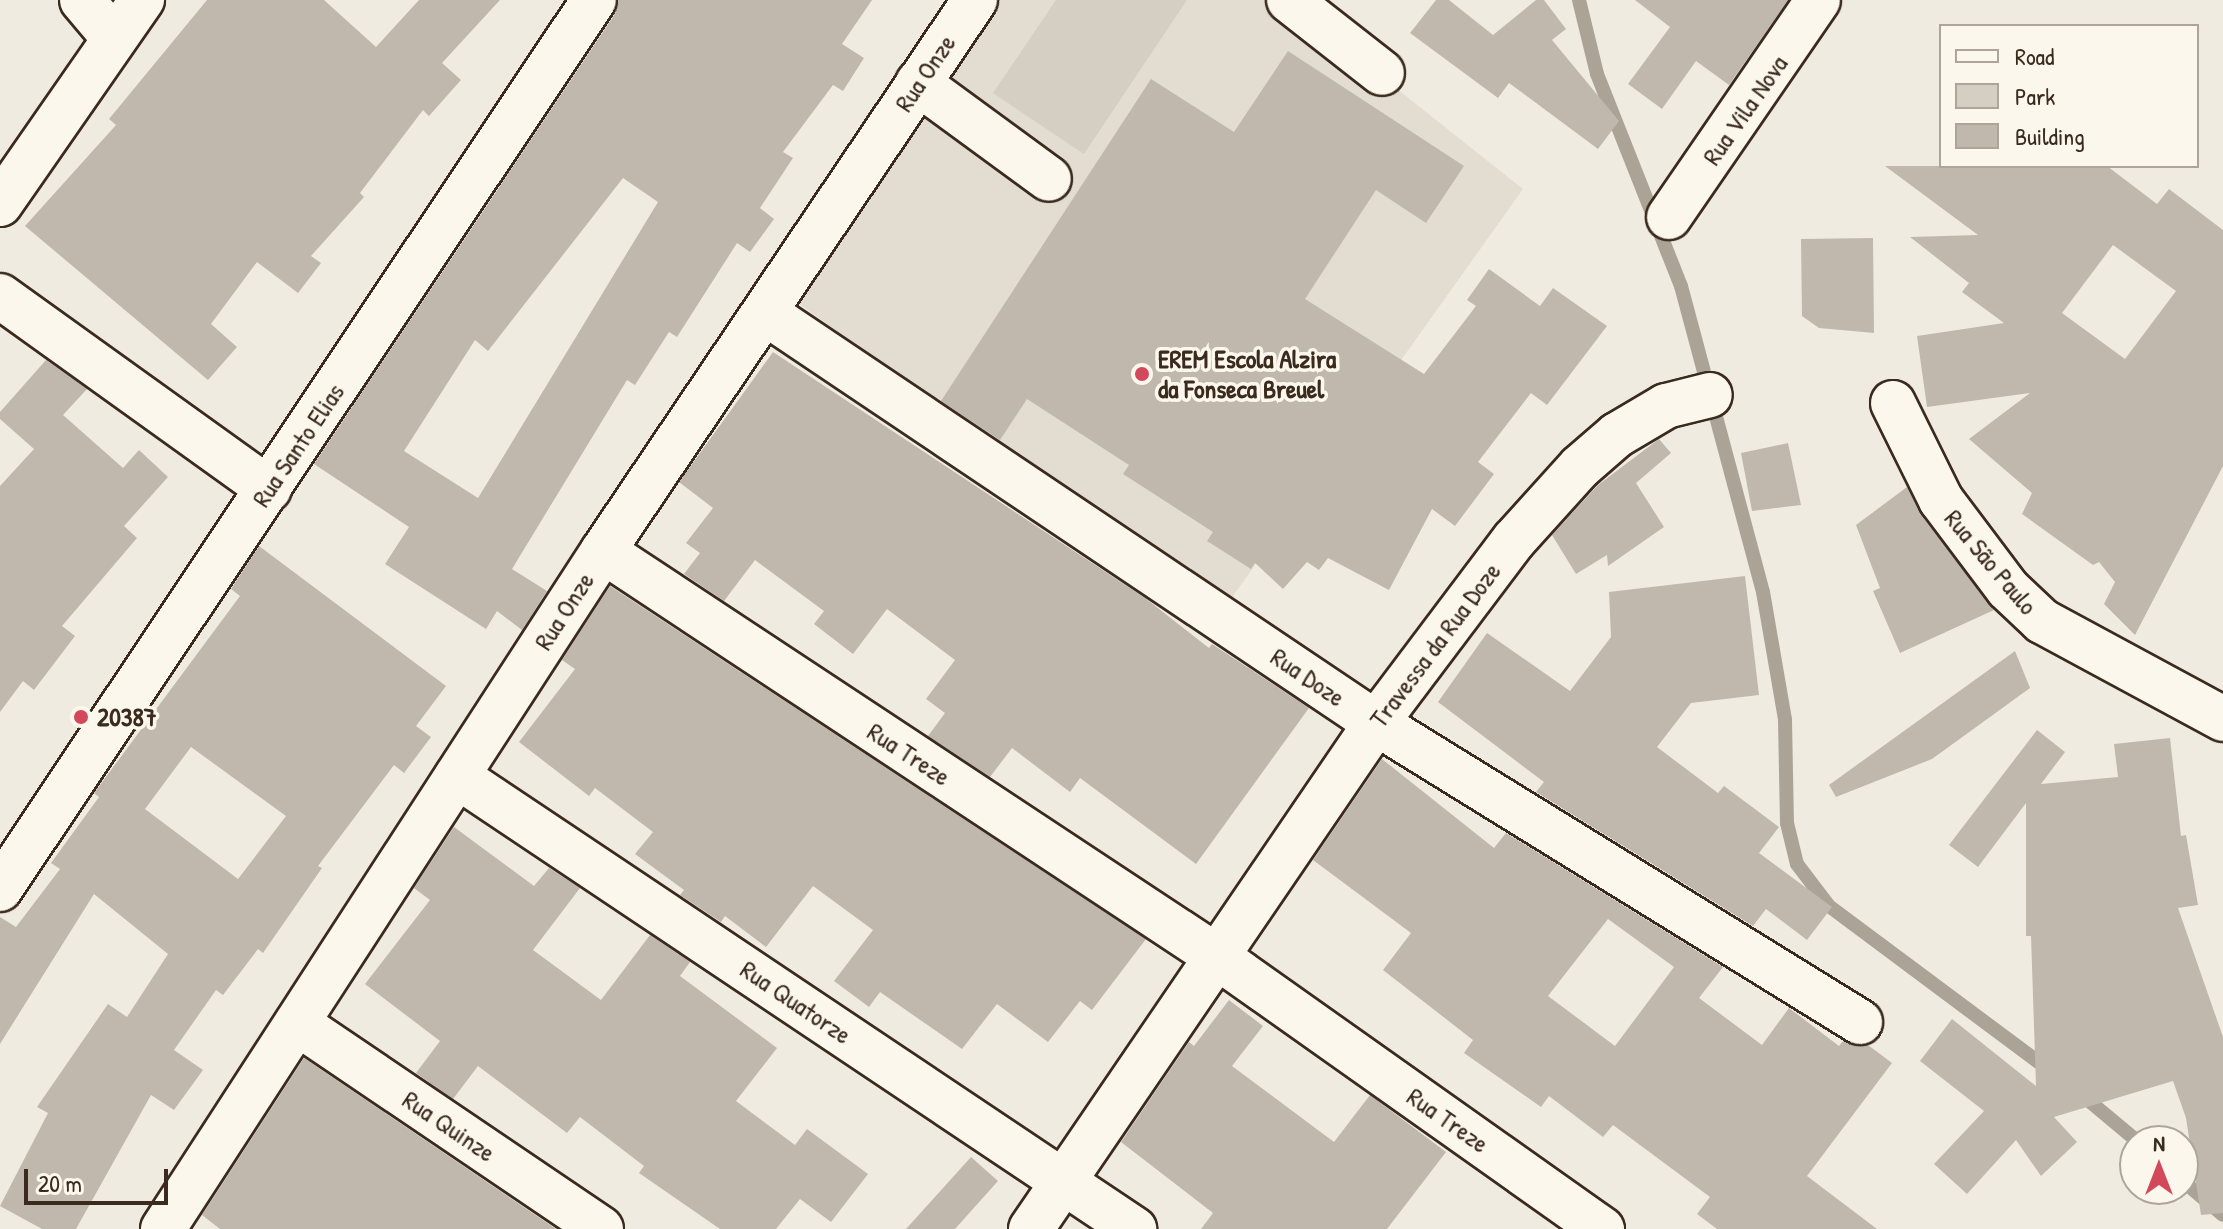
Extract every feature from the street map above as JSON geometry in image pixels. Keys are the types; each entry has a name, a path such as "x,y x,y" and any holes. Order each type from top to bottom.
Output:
{"street":[{"path":"82,0 114,38"},
{"path":"0,204 142,0"},
{"name":"Rua Santo Elias","path":"0,889 594,0"},
{"name":"Rua Onze","path":"163,1229 603,551 767,314 975,0"},
{"path":"1289,0 1382,73"},
{"name":"Rua Vila Nova","path":"1669,217 1818,0"},
{"path":"918,83 1049,179"},
{"path":"0,296 269,489"},
{"name":"Rua Doze","path":"767,314 1376,723 1860,1022"},
{"name":"Travessa da Rua Doze","path":"1216,956 1376,723 1514,540 1580,467 1617,435 1666,406 1710,395"},
{"name":"Rua São Paulo","path":"1893,403 1941,500 2008,589 2042,621 2223,719"},
{"name":"Rua Treze","path":"603,551 1216,956 1602,1229"},
{"name":"Rua Quatorze","path":"457,776 1134,1229"},
{"path":"1031,1229 1216,956"},
{"name":"Rua Quinze","path":"297,1023 601,1229"}],"shaded area":[{"name":"EREM Escola Alzira da Fonseca Breuel","path":"999,0 1285,0 1523,189 1223,610 794,300"}],"green space":[{"path":"1056,0 1187,0 1084,154 993,93"}],"building":[{"path":"207,0 324,0 376,47 419,0 500,0 442,63 461,80 429,116 423,110 360,193 364,197 311,256 321,263 298,293 257,262 211,324 237,347 208,380 25,226 116,125 109,119"},
{"path":"619,0 872,0 842,44 864,58 843,91 833,85 783,152 793,158 760,208 774,219 750,252 737,243 677,337 669,332 635,385 627,380 512,569 547,591 522,630 497,611 486,629 385,564 409,527 314,464 615,14","holes":["623,178 658,202 478,498 404,451 475,340 488,351"]},
{"path":"1436,0 1449,0 1493,35 1536,0 1544,0 1566,29 1552,40 1619,121 1598,149 1509,83 1498,98 1410,33"},
{"path":"1635,0 1788,0 1729,85 1696,61 1662,109 1628,84 1670,27"},
{"path":"1288,51 1464,166 1426,223 1376,190 1305,299 1424,374 1476,306 1467,300 1489,269 1540,306 1553,288 1607,326 1547,405 1531,393 1478,462 1494,474 1455,526 1432,509 1389,590 1328,558 1319,570 1307,562 1283,589 1255,563 1251,569 1207,541 1213,532 1123,474 1129,465 1027,399 1000,440 941,401 1151,79 1234,132"},
{"path":"1885,166 2110,168 2157,204 2169,189 2223,230 2223,466 2135,635 2104,604 2115,582 2099,562 2093,565 2022,514 2032,493 1969,439 2030,393 1927,407 1917,336 2004,323 1962,292 1969,283 1910,237 1978,235","holes":["2113,245 2176,291 2125,359 2062,313"]},
{"path":"1873,238 1874,333 1819,328 1802,316 1801,239"},
{"path":"773,352 1145,598 1209,648 1212,644 1309,708 1196,864 1080,778 1070,792 1012,748 990,777 928,736 945,713 926,699 955,660 887,609 853,654 814,624 824,611 755,560 724,601 684,574 700,553 686,543 713,508 679,482"},
{"path":"46,360 87,389 63,415 123,468 139,450 168,477 124,526 137,538 62,626 75,636 34,690 23,681 0,712 0,486 34,449 0,419 0,412"},
{"path":"1659,439 1671,453 1636,483 1664,527 1608,566 1607,555 1576,574 1552,535 1598,485"},
{"path":"1788,443 1801,505 1752,511 1741,453"},
{"path":"1907,487 1921,515 1994,610 1900,653 1873,591 1880,588 1856,525"},
{"path":"259,546 446,686 416,726 431,737 404,773 394,765 318,866 322,868 263,953 258,949 223,995 216,990 174,1050 203,1070 174,1110 151,1095 76,1229 42,1229 0,1206 48,1113 37,1107 108,1004 127,1017 168,954 94,894 0,1044 0,917 16,927 60,869 51,863 99,797 94,793 240,596 231,589","holes":["191,747 286,816 238,879 145,809"]},
{"path":"1745,576 1759,695 1691,703 1657,747 1718,793 1724,786 1779,827 1759,853 1832,907 1807,940 1766,909 1753,926 1536,792 1544,782 1438,702 1487,633 1570,691 1611,637 1609,592"},
{"path":"610,586 1146,939 1092,1010 1080,1001 1048,1042 997,1004 962,1049 880,992 869,1007 834,981 873,930 813,886 766,947 725,916 721,922 680,895 684,890 635,854 653,832 595,788 589,796 519,742 575,669 562,660"},
{"path":"2015,651 2030,688 1932,759 1836,797 1829,785"},
{"path":"2037,730 2065,752 2041,784 2118,777 2114,744 2170,738 2181,836 2186,835 2198,905 2178,908 2223,1037 2223,1213 2201,1215 2199,1125 2187,1125 2173,1081 2054,1117 2077,1142 2041,1176 2016,1140 1967,1194 1934,1164 1984,1111 1920,1061 1952,1019 2036,1086 2031,936 2026,936 2026,803 1978,867 1949,845"},
{"path":"1382,759 1494,848 1506,833 1723,967 1699,998 1762,1045 1789,1008 1839,1046 1843,1041 1868,1045 1892,1063 1807,1176 1877,1229 1717,1229 1697,1214 1710,1197 1613,1125 1603,1137 1549,1096 1541,1107 1464,1053 1473,1040 1383,970 1411,933 1313,860","holes":["1608,919 1674,967 1615,1046 1548,996"]},
{"path":"454,827 534,886 549,868 580,888 533,950 601,1000 650,935 690,962 680,976 777,1048 736,1101 795,1145 807,1129 868,1174 831,1222 800,1199 776,1229 720,1229 639,1173 644,1166 580,1117 567,1133 478,1066 453,1099 416,1073 440,1041 365,984 430,900 414,888"},
{"path":"1229,1000 1263,1026 1232,1066 1334,1142 1370,1095 1446,1152 1387,1229 1201,1229 1213,1213 1121,1142 1189,1042 1194,1046"},
{"path":"304,1058 556,1229 220,1229 202,1215"},
{"path":"971,1157 998,1181 955,1229 906,1229"}],"waterway":[{"path":"1579,0 1597,74 1681,286 1763,592 1785,720 1787,823 1797,864 1829,906 2049,1070"},
{"path":"2082,1095 2119,1126"},
{"path":"2199,1195 2223,1215"}],"place":[{"name":"EREM Escola Alzira da Fonseca Breuel","path":"1142,374"},
{"name":"20387","path":"81,717"}]}
